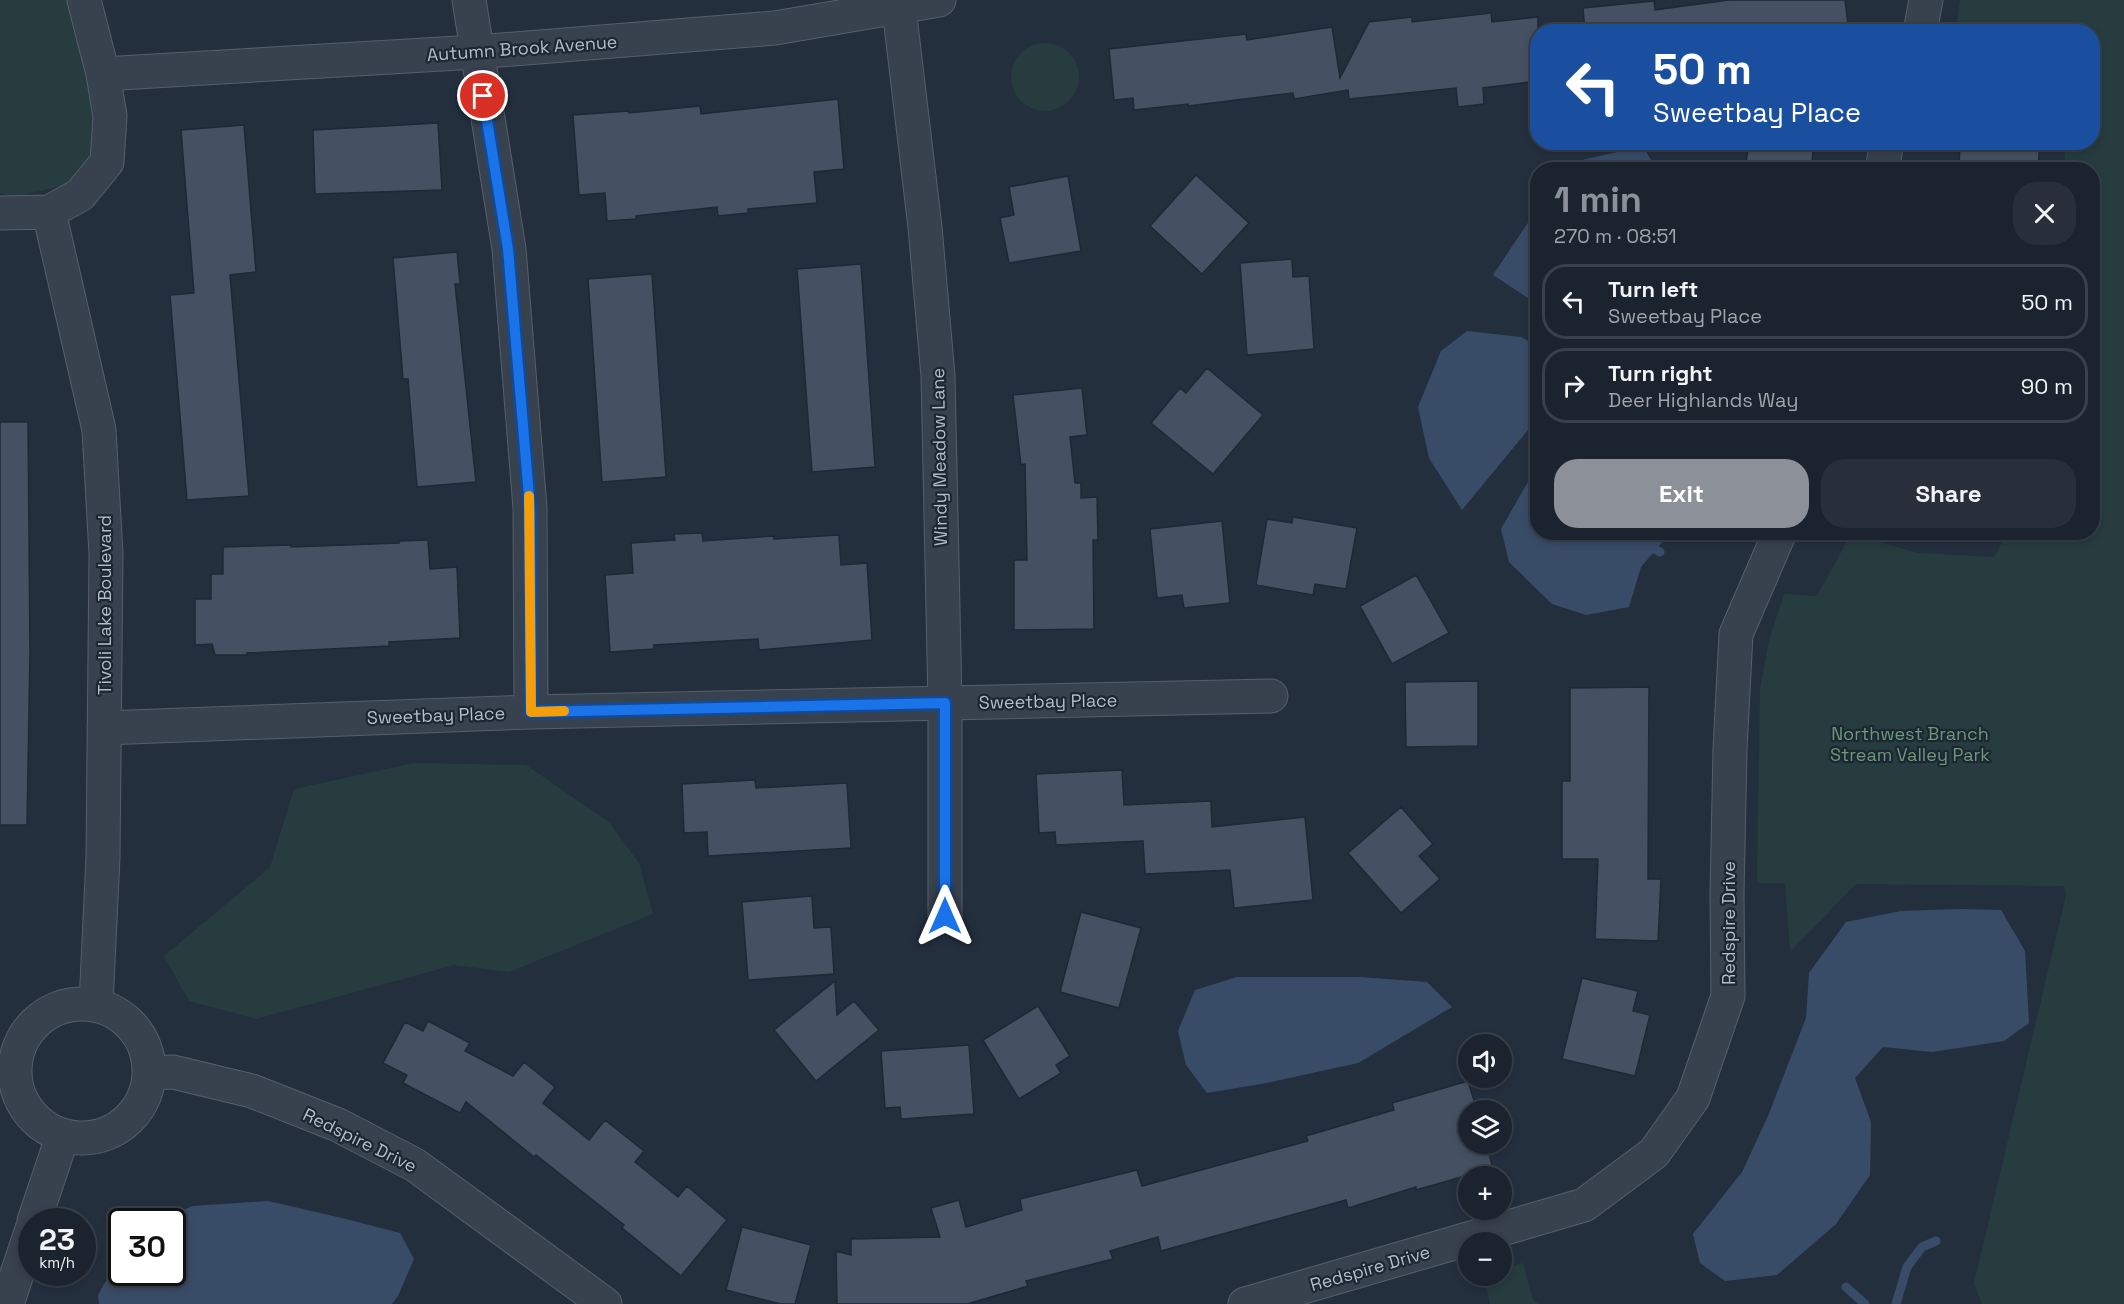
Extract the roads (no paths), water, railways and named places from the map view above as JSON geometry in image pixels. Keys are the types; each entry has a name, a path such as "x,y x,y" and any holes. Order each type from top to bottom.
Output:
{"street":[{"path":"0,213 49,212 80,195 107,162 110,116 91,0"},
{"path":"469,0 508,249 530,508 531,712"},
{"name":"Autumn Brook Avenue","path":"103,74 476,52 775,28 899,3 939,0"},
{"path":"1922,24 1926,0"},
{"name":"Windy Meadow Lane","path":"899,3 927,249 938,376 945,703 945,916"},
{"name":"Tivoli Lake Boulevard","path":"49,212 99,430 106,554 103,857 96,1005"},
{"name":"Redspire Drive","path":"1245,1304 1584,1205 1654,1153 1693,1098 1728,996 1729,760 1736,634 1777,540"},
{"name":"Sweetbay Place","path":"104,728 531,712 1271,696"},
{"path":"75,1004 96,1005 113,1011 129,1022 140,1036 147,1054 149,1073 145,1093 136,1111 121,1125 103,1135 83,1138 63,1135 44,1126 29,1112 7,1072 25,1035 39,1019 56,1009 75,1004"},
{"name":"Redspire Drive","path":"149,1073 173,1072 252,1091 338,1125 415,1165 604,1304"},
{"path":"38,1208 63,1135"},
{"path":"7,1304 18,1271"}],"water":[{"path":"1626,150 1645,150 1652,162 1577,162"},
{"path":"1530,220 1530,299 1493,275"},
{"path":"1467,331 1521,337 1530,342 1530,427 1462,510 1429,458 1418,407 1441,351"},
{"path":"1530,478 1530,540 1664,540 1641,567 1629,607 1586,615 1552,604 1509,562 1501,529"},
{"path":"2001,910 2025,951 2029,1023 2004,1041 1932,1052 1883,1047 1855,1078 1871,1122 1870,1175 1836,1224 1777,1275 1725,1281 1700,1263 1693,1234 1742,1172 1768,1116 1806,1018 1809,973 1846,922 1901,911"},
{"path":"1237,977 1360,977 1427,982 1452,1007 1358,1063 1267,1083 1207,1093 1186,1065 1178,1031 1195,990"},
{"path":"268,1201 342,1218 400,1233 414,1259 398,1296 392,1304 99,1304 98,1295 108,1277 108,1286 186,1286 186,1209 192,1206"}],"waterway":[{"path":"1638,540 1660,552"},
{"path":"1896,1304 1907,1267 1922,1247 1936,1241"},
{"path":"1846,1287 1865,1304"}],"park label":[{"name":"Northwest Branch Stream Valley Park","path":"1910,743"}]}
